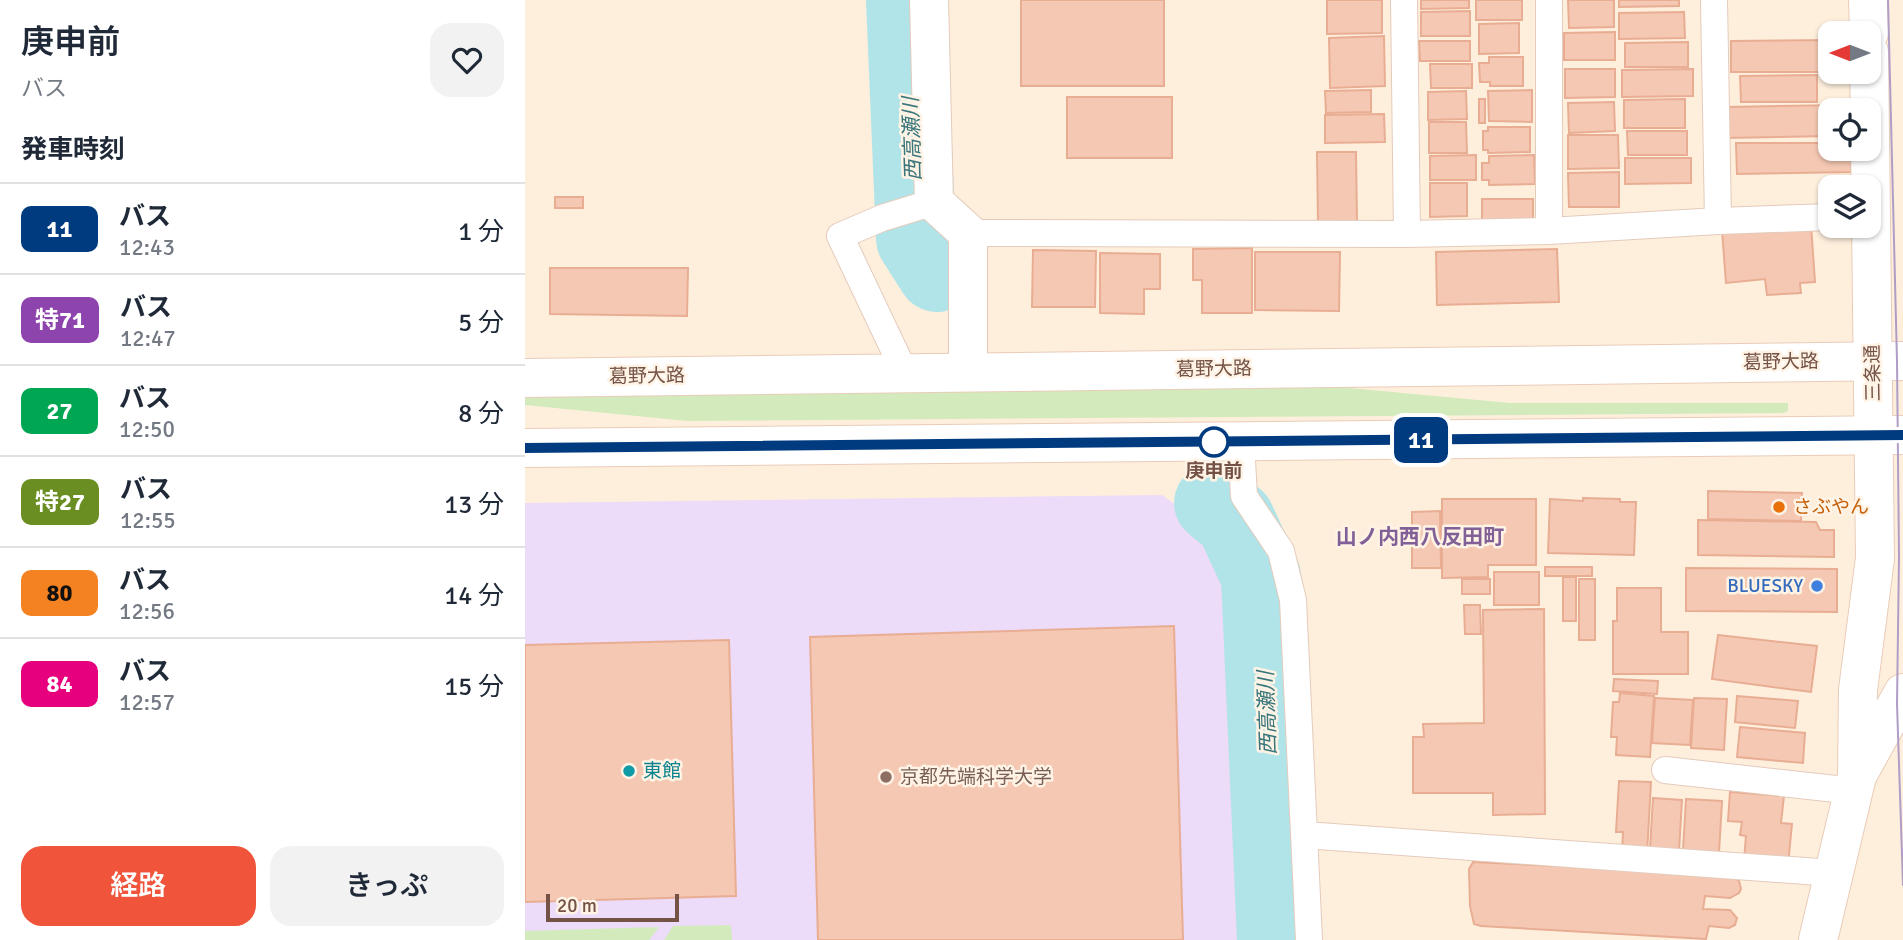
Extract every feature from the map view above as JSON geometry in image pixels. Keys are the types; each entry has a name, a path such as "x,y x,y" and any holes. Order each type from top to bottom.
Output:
{"street":[{"path":"929,0 934,202 968,233 968,372"},
{"path":"1868,0 1869,21"},
{"name":"三条通","path":"1869,84 1870,175"},
{"name":"三条通","path":"1818,940 1856,783 1858,690 1888,436 1888,361 1873,238"},
{"name":"葛野大路","path":"525,378 1888,361"},
{"path":"525,448 1888,436"},
{"name":"三条通","path":"1856,783 1903,693"}],"lane":[{"path":"1403,0 1407,234"},
{"path":"1549,0 1549,231"},
{"path":"1714,0 1718,220"},
{"path":"905,373 840,236 882,218 934,202"},
{"path":"968,233 1407,234 1549,231 1718,220 1818,218"},
{"path":"1241,442 1244,496 1281,551 1293,600 1309,940"},
{"path":"1665,770 1856,783"},
{"path":"1305,835 1833,873"}],"shaded area":[{"name":"京都先端科学大学","path":"1162,495 1186,512 1206,533 1223,557 1235,584 1242,613 1253,940 525,940 525,503"}],"green space":[{"path":"1318,385 1510,403 1788,403 1788,411 687,421 525,405 525,394"},
{"path":"731,925 732,940 664,940 673,926"},
{"path":"659,927 649,940 525,940 525,931"}],"building":[{"path":"1021,0 1164,0 1164,86 1021,86"},
{"path":"1327,0 1382,0 1382,33 1327,34"},
{"path":"1421,0 1469,0 1469,8 1421,9"},
{"path":"1476,0 1522,0 1522,20 1476,20"},
{"path":"1568,0 1614,0 1614,27 1569,28"},
{"path":"1619,0 1679,0 1679,6 1619,7"},
{"path":"1470,11 1470,36 1421,36 1421,12"},
{"path":"1684,12 1685,38 1619,39 1619,13"},
{"path":"1519,23 1519,53 1479,54 1479,24"},
{"path":"1615,32 1615,60 1564,60 1564,33"},
{"path":"1384,36 1385,86 1330,88 1329,38"},
{"path":"1818,40 1818,72 1731,72 1731,41"},
{"path":"1419,41 1470,41 1470,61 1420,61"},
{"path":"1688,42 1688,67 1625,67 1625,43"},
{"path":"1489,57 1523,57 1523,86 1490,86 1490,82 1480,82 1479,63 1489,63"},
{"path":"1430,64 1472,64 1472,88 1431,88"},
{"path":"1565,69 1615,69 1615,97 1565,98"},
{"path":"1693,69 1693,96 1622,97 1622,70"},
{"path":"1817,75 1817,102 1741,102 1740,76"},
{"path":"1371,90 1371,112 1326,113 1325,91"},
{"path":"1532,90 1532,122 1489,121 1488,91"},
{"path":"1466,91 1467,119 1428,120 1428,92"},
{"path":"1067,97 1172,97 1172,158 1067,158"},
{"path":"1479,99 1485,99 1485,123 1479,123"},
{"path":"1685,99 1685,128 1624,128 1624,100"},
{"path":"1614,102 1615,131 1569,133 1568,103"},
{"path":"1818,105 1818,136 1725,138 1725,107"},
{"path":"1384,114 1385,142 1325,143 1325,115"},
{"path":"1429,122 1466,122 1467,153 1429,153"},
{"path":"1488,127 1530,127 1530,152 1488,153 1488,150 1483,150 1483,131 1488,131"},
{"path":"1627,131 1687,131 1687,155 1628,155"},
{"path":"1568,135 1618,135 1619,168 1568,169"},
{"path":"1736,143 1818,143 1818,161 1851,161 1851,172 1737,174"},
{"path":"1317,152 1356,152 1357,221 1318,222"},
{"path":"1476,155 1476,180 1430,180 1430,156"},
{"path":"1534,155 1535,184 1489,185 1489,180 1482,180 1482,163 1489,163 1489,156"},
{"path":"1625,158 1691,158 1691,183 1625,184"},
{"path":"1619,172 1619,207 1569,207 1568,173"},
{"path":"1430,183 1467,183 1467,216 1430,217"},
{"path":"555,197 583,197 583,208 555,208"},
{"path":"1482,199 1533,199 1533,222 1482,222"},
{"path":"1811,225 1815,282 1800,283 1801,293 1767,295 1765,279 1726,283 1722,230"},
{"path":"1252,248 1252,313 1202,313 1202,280 1193,280 1193,249"},
{"path":"1557,249 1559,302 1437,305 1436,252"},
{"path":"1033,250 1096,251 1095,307 1032,307"},
{"path":"1255,252 1340,252 1339,311 1255,310"},
{"path":"1100,253 1160,254 1160,289 1144,289 1144,314 1100,313"},
{"path":"550,268 688,268 687,316 550,314"},
{"path":"1708,491 1802,493 1801,521 1708,519"},
{"path":"1583,498 1636,502 1634,555 1548,553 1550,499 1583,501"},
{"path":"1442,499 1536,499 1536,565 1488,565 1488,577 1442,578"},
{"path":"1440,511 1441,568 1412,568 1412,512"},
{"path":"1698,520 1816,522 1820,530 1834,530 1834,557 1698,555"},
{"path":"1545,567 1592,567 1592,576 1545,576"},
{"path":"1686,568 1837,569 1837,612 1686,611"},
{"path":"1494,572 1539,572 1539,605 1494,605"},
{"path":"1563,577 1576,577 1576,621 1563,621"},
{"path":"1462,579 1490,579 1490,594 1462,594"},
{"path":"1579,579 1595,579 1595,640 1579,640"},
{"path":"1617,588 1661,588 1661,632 1688,632 1688,674 1613,674 1613,621 1617,621"},
{"path":"1464,605 1480,605 1481,634 1465,634"},
{"path":"1544,609 1545,814 1493,815 1493,793 1413,793 1413,737 1424,737 1423,724 1484,723 1483,610"},
{"path":"1174,626 1183,940 818,940 810,637"},
{"path":"1718,635 1817,646 1811,692 1712,679"},
{"name":"東館","path":"729,640 736,896 525,902 525,645"},
{"path":"1614,679 1658,681 1657,694 1613,691"},
{"path":"1620,693 1654,696 1650,757 1616,755 1617,737 1611,737 1613,702 1619,702"},
{"path":"1737,696 1798,701 1795,728 1735,722"},
{"path":"1655,698 1693,700 1690,745 1652,743"},
{"path":"1694,698 1727,699 1724,750 1691,748"},
{"path":"1740,727 1805,733 1803,763 1737,757"},
{"path":"1619,781 1651,782 1647,854 1622,852 1623,832 1616,832"},
{"path":"1730,792 1784,796 1781,823 1792,824 1788,865 1744,860 1746,836 1740,835 1742,822 1728,821"},
{"path":"1653,798 1682,800 1679,851 1650,849"},
{"path":"1686,799 1722,801 1719,853 1683,851"},
{"path":"1473,862 1730,874 1739,881 1739,893 1730,898 1705,896 1703,909 1730,910 1737,918 1735,925 1729,928 1709,926 1706,939 1481,926 1474,924 1470,906 1469,869"}],"waterway":[{"name":"西高瀬川","path":"906,0 916,239 937,272"},
{"name":"西高瀬川","path":"1214,503 1235,520 1261,576 1277,940"}],"tram line":[{"path":"1888,0 1897,361 1897,704 1903,885"}],"bus line":[{"name":"11","path":"525,448 1903,435"}],"place":[{"name":"庚申前","path":"1214,442"},
{"name":"さぶやん","path":"1779,507"},
{"name":"BLUESKY","path":"1817,586"},
{"name":"東館","path":"629,771"},
{"name":"京都先端科学大学","path":"886,777"}],"district":[{"name":"山ノ内西八反田町","path":"1420,537"}]}
